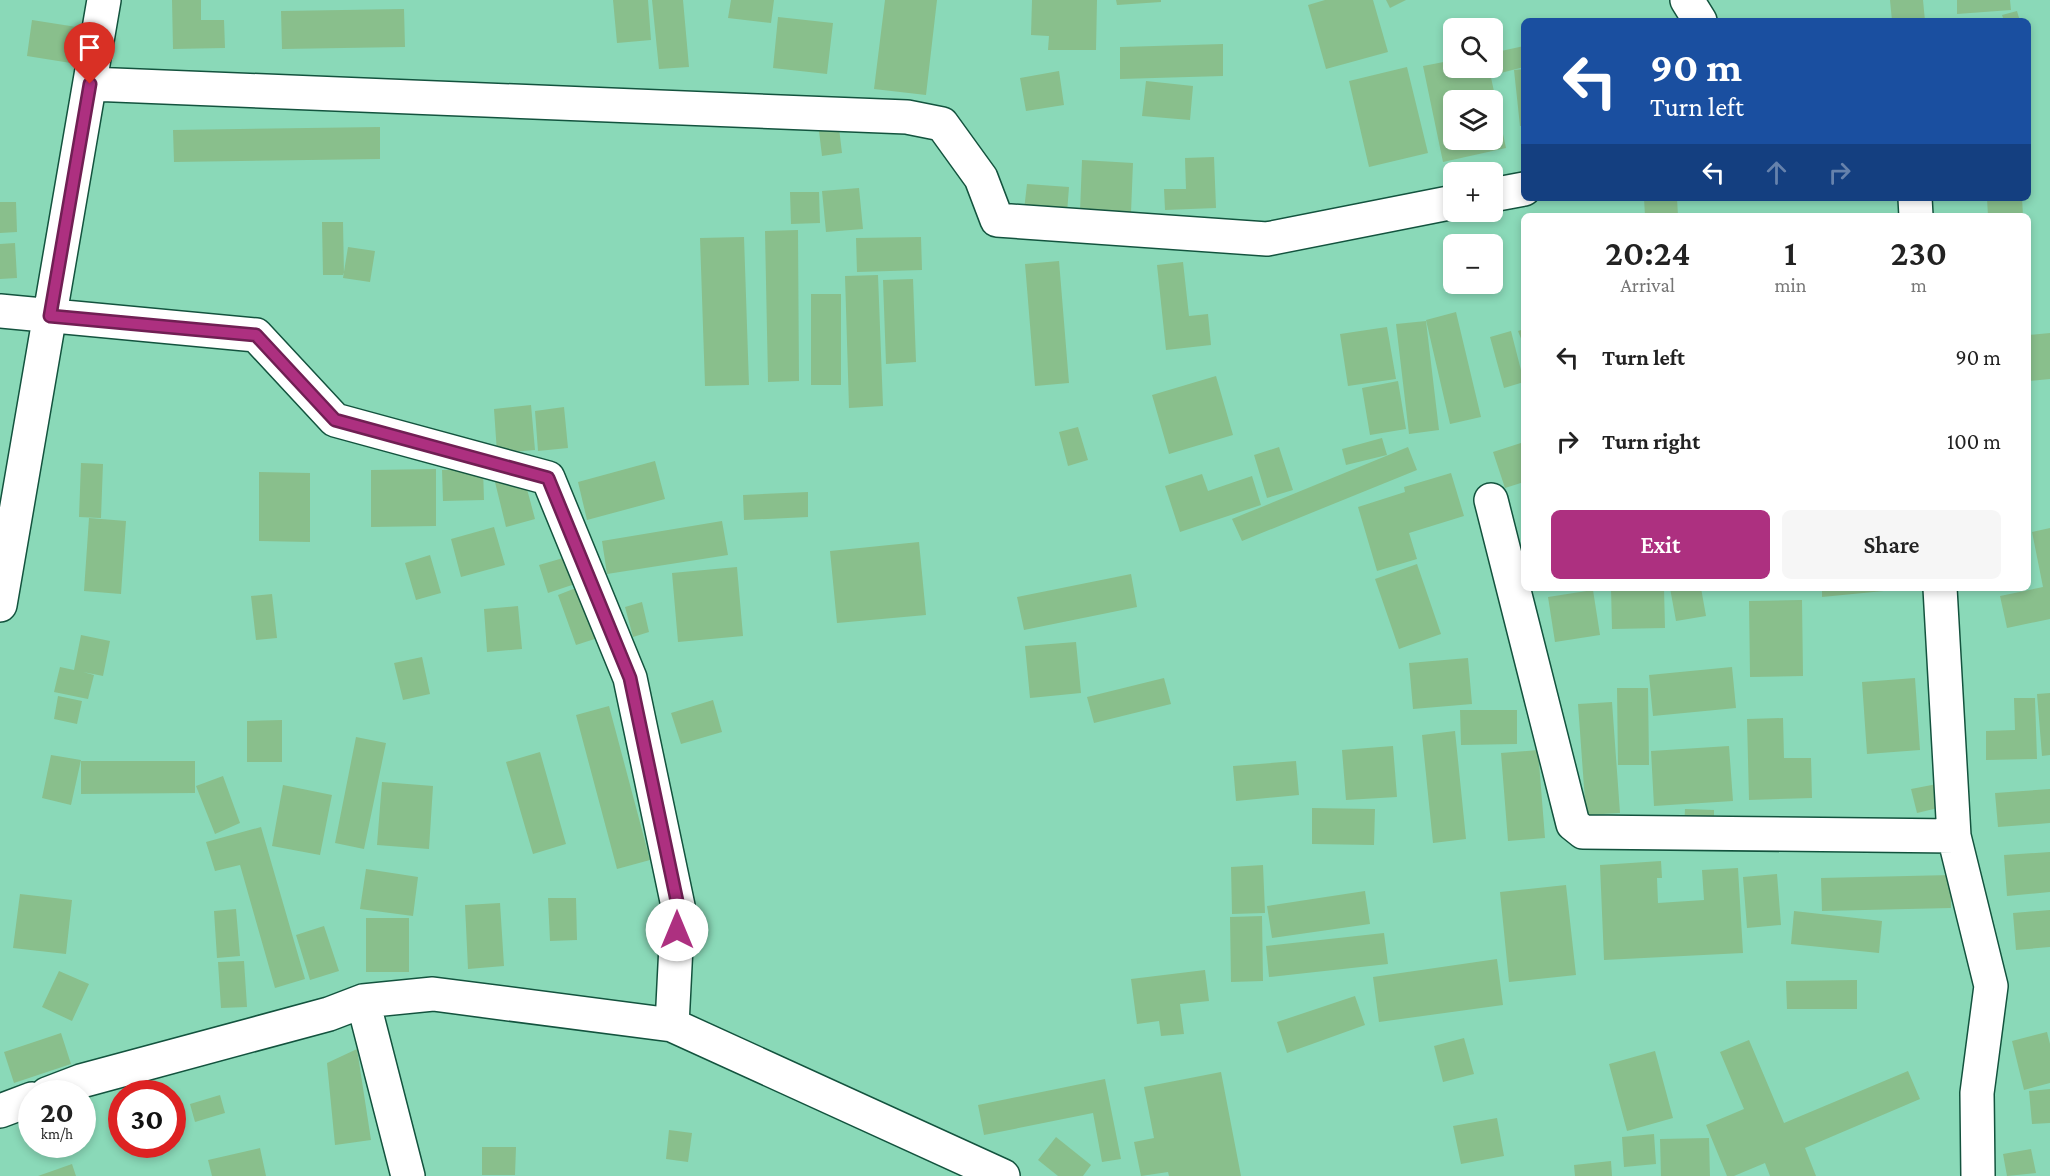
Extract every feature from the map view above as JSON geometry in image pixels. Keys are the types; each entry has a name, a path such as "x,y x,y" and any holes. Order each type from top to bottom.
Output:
{"street":[{"path":"0,605 104,0"},
{"path":"1686,0 1698,18"},
{"path":"90,84 907,117 942,124 981,178 997,220 1267,239 1443,204"},
{"path":"1503,193 1521,190"},
{"path":"0,311 256,335 335,420 548,478 630,678 678,906 672,1025"},
{"path":"1491,500 1574,824 1583,832 1954,836"},
{"path":"1940,591 1954,836 1991,986 1977,1093 1978,1176"},
{"path":"85,1080 329,1014 363,1001 432,994 672,1025 1003,1176"},
{"path":"363,1001 408,1176"},
{"path":"0,1111 18,1105"}],"building":[{"path":"172,0 201,0 201,20 224,20 225,48 173,49"},
{"path":"613,0 648,0 651,40 617,43"},
{"path":"652,0 683,0 689,67 659,69"},
{"path":"731,0 774,0 771,23 728,18"},
{"path":"885,0 937,0 926,95 874,89"},
{"path":"1032,0 1097,0 1096,50 1048,50 1049,36 1031,35"},
{"path":"1116,0 1161,0 1161,2 1117,5"},
{"path":"1325,0 1373,0 1388,52 1326,69 1308,5"},
{"path":"1386,0 1406,0 1390,8"},
{"path":"1890,0 1923,0 1925,18 1892,18"},
{"path":"1957,0 2010,0 2011,10 1957,14"},
{"path":"404,9 405,47 282,49 281,11"},
{"path":"2017,11 2019,18 2003,18 2002,15"},
{"path":"778,17 833,23 827,74 773,68"},
{"path":"32,20 83,28 77,64 27,56"},
{"path":"1223,44 1223,76 1120,79 1120,47"},
{"path":"1521,47 1521,68 1503,72 1503,51"},
{"path":"1443,62 1443,78 1491,78 1494,90 1443,90 1443,150 1497,150 1443,162 1423,66"},
{"path":"1407,67 1428,153 1369,167 1349,81"},
{"path":"1521,69 1521,126 1520,126 1514,70"},
{"path":"1059,71 1064,105 1026,111 1020,78"},
{"path":"1146,81 1193,86 1190,120 1142,116"},
{"path":"380,127 380,159 174,162 173,130"},
{"path":"839,128 842,153 822,156 819,131"},
{"path":"1214,157 1216,208 1165,210 1164,189 1186,189 1185,158"},
{"path":"1082,160 1133,163 1131,213 1080,212"},
{"path":"1027,184 1069,187 1067,213 1024,210"},
{"path":"859,188 863,229 826,232 822,191"},
{"path":"790,192 819,192 820,223 791,224"},
{"path":"1644,201 1677,201 1678,213 1645,213"},
{"path":"1987,201 2022,201 2023,213 1988,213"},
{"path":"0,202 16,202 17,232 0,233"},
{"path":"322,222 343,222 344,275 323,275"},
{"path":"798,230 799,381 768,382 765,231"},
{"path":"744,237 749,385 705,386 700,238"},
{"path":"921,237 922,270 857,272 856,238"},
{"path":"15,243 17,278 0,279 0,244"},
{"path":"348,247 375,251 370,282 343,278"},
{"path":"1059,261 1069,383 1035,386 1025,264"},
{"path":"1183,262 1189,316 1208,314 1211,345 1166,350 1157,265"},
{"path":"878,275 883,406 849,408 845,276"},
{"path":"913,279 916,362 886,364 883,280"},
{"path":"811,294 841,294 841,385 811,385"},
{"path":"1456,312 1481,417 1450,424 1426,320"},
{"path":"1426,321 1439,430 1409,434 1396,324"},
{"path":"1387,327 1396,379 1348,386 1340,334"},
{"path":"1511,331 1521,370 1521,383 1504,388 1490,337"},
{"path":"2050,333 2050,379 2031,381 2031,335"},
{"path":"1216,376 1233,435 1169,454 1152,395"},
{"path":"1398,381 1406,429 1370,435 1362,388"},
{"path":"531,405 535,450 497,453 494,409"},
{"path":"564,407 568,448 538,451 535,411"},
{"path":"1078,427 1088,460 1068,466 1059,432"},
{"path":"1382,438 1387,455 1346,465 1342,449"},
{"path":"1521,443 1521,483 1505,488 1493,452"},
{"path":"1279,447 1293,490 1267,498 1254,455"},
{"path":"1408,447 1417,470 1242,541 1232,519"},
{"path":"655,461 665,499 587,520 578,482"},
{"path":"81,463 103,464 101,518 79,517"},
{"path":"436,469 436,526 371,527 371,470"},
{"path":"483,469 484,500 443,501 442,470"},
{"path":"259,472 310,473 310,542 259,541"},
{"path":"1451,473 1464,516 1409,533 1417,559 1377,571 1358,507 1405,492 1404,487"},
{"path":"523,474 535,519 506,527 495,482"},
{"path":"1202,474 1208,491 1252,476 1261,505 1180,532 1165,486"},
{"path":"808,492 808,517 744,520 743,495"},
{"path":"89,518 126,521 121,594 84,591"},
{"path":"722,521 728,555 607,574 602,541"},
{"path":"494,527 505,565 461,577 451,539"},
{"path":"2050,528 2050,619 2007,628 2000,596 2043,587 2032,532"},
{"path":"919,542 926,615 837,623 830,551"},
{"path":"430,555 441,593 416,600 405,563"},
{"path":"570,556 578,583 548,593 539,565"},
{"path":"1417,564 1441,634 1399,649 1375,579"},
{"path":"737,567 743,636 678,642 672,573"},
{"path":"1131,574 1137,607 1024,630 1017,597"},
{"path":"586,584 604,636 576,645 558,595"},
{"path":"1593,591 1600,635 1555,642 1548,597"},
{"path":"1611,591 1664,591 1665,628 1612,629"},
{"path":"1671,591 1702,591 1706,616 1676,621"},
{"path":"1822,591 1884,591 1822,597"},
{"path":"272,594 277,638 256,640 251,596"},
{"path":"1802,600 1803,676 1750,677 1749,601"},
{"path":"642,602 649,632 633,637 625,607"},
{"path":"518,606 522,649 487,652 484,609"},
{"path":"81,635 110,641 103,676 83,672 94,675 88,699 54,692 60,667 74,670"},
{"path":"1076,642 1081,693 1030,698 1025,646"},
{"path":"422,657 430,694 403,700 394,663"},
{"path":"1468,658 1472,704 1413,709 1409,663"},
{"path":"1732,667 1736,708 1653,716 1649,675"},
{"path":"1164,678 1171,704 1094,723 1087,697"},
{"path":"1915,678 1920,750 1867,754 1862,682"},
{"path":"1617,688 1648,688 1649,765 1618,765"},
{"path":"2050,693 2050,755 2042,756 2037,694"},
{"path":"58,696 82,701 77,724 54,719"},
{"path":"2014,698 2035,698 2037,759 1986,760 1986,731 2015,730"},
{"path":"713,700 722,732 681,744 671,713"},
{"path":"1612,702 1620,813 1586,815 1578,704"},
{"path":"609,706 650,860 617,869 576,715"},
{"path":"1460,710 1517,710 1517,744 1461,745"},
{"path":"1783,718 1784,758 1811,758 1812,798 1749,800 1747,719"},
{"path":"282,720 282,762 247,762 247,721"},
{"path":"1455,731 1466,839 1433,843 1422,735"},
{"path":"356,737 386,743 364,849 335,843"},
{"path":"1393,746 1397,797 1346,800 1342,750"},
{"path":"1729,746 1733,801 1654,806 1651,751"},
{"path":"1538,750 1545,838 1508,841 1501,753"},
{"path":"540,752 566,844 533,854 506,762"},
{"path":"51,755 81,760 71,805 42,798"},
{"path":"81,761 195,761 195,793 81,794"},
{"path":"1296,761 1299,795 1236,801 1233,766"},
{"path":"223,776 240,823 215,834 196,786"},
{"path":"382,782 433,786 429,849 377,845"},
{"path":"1937,784 1942,807 1917,813 1911,789"},
{"path":"283,785 332,795 320,855 272,846"},
{"path":"2050,789 2050,823 1998,827 1995,793"},
{"path":"1312,808 1375,809 1374,845 1312,844"},
{"path":"1685,809 1714,810 1714,830 1684,829"},
{"path":"261,827 305,979 275,988 240,865 215,871 206,842"},
{"path":"2050,852 2050,892 2007,896 2004,855"},
{"path":"1661,861 1662,878 1657,878 1658,903 1704,900 1702,870 1738,868 1743,953 1604,960 1600,865"},
{"path":"1263,865 1265,913 1232,914 1231,867"},
{"path":"366,869 418,877 413,916 360,909"},
{"path":"1777,874 1781,925 1747,928 1743,877"},
{"path":"1951,875 1951,908 1822,911 1821,878"},
{"path":"1566,885 1576,975 1509,982 1500,892"},
{"path":"1365,891 1370,924 1272,938 1267,906"},
{"path":"20,894 72,900 66,954 13,948"},
{"path":"548,898 576,898 577,940 550,941"},
{"path":"500,903 504,966 468,969 465,905"},
{"path":"236,909 240,956 217,958 214,911"},
{"path":"2050,910 2050,947 2016,950 2013,913"},
{"path":"1794,911 1882,921 1879,953 1791,944"},
{"path":"1262,916 1263,981 1231,982 1230,917"},
{"path":"366,918 409,918 409,972 366,972"},
{"path":"324,926 339,971 310,980 296,935"},
{"path":"1384,933 1388,964 1269,977 1266,946"},
{"path":"1497,959 1503,1005 1379,1022 1373,977"},
{"path":"244,961 247,1007 221,1008 218,962"},
{"path":"1205,970 1209,1001 1180,1004 1184,1034 1161,1036 1159,1021 1137,1024 1131,979"},
{"path":"59,971 89,984 72,1021 42,1007"},
{"path":"1857,980 1857,1009 1787,1009 1786,981"},
{"path":"1355,996 1365,1025 1287,1053 1277,1022"},
{"path":"2047,1032 2050,1044 2050,1083 2024,1090 2012,1041"},
{"path":"61,1033 71,1064 14,1083 4,1052"},
{"path":"1464,1038 1474,1074 1443,1082 1434,1046"},
{"path":"1749,1040 1784,1123 1908,1071 1920,1099 1805,1148 1816,1176 1770,1176 1765,1163 1734,1176 1727,1176 1706,1125 1744,1109 1720,1052"},
{"path":"357,1049 371,1140 335,1145 327,1063"},
{"path":"1655,1051 1673,1118 1627,1131 1609,1064"},
{"path":"1221,1072 1241,1176 1169,1176 1168,1172 1141,1176 1134,1142 1154,1138 1144,1087"},
{"path":"1105,1079 1121,1159 1102,1162 1093,1113 984,1135 978,1105"},
{"path":"2050,1089 2050,1123 2032,1124 2029,1091"},
{"path":"220,1095 225,1113 195,1122 190,1104"},
{"path":"1497,1118 1504,1156 1461,1164 1453,1126"},
{"path":"669,1130 692,1133 688,1162 666,1159"},
{"path":"1654,1134 1656,1164 1624,1167 1622,1137"},
{"path":"1056,1137 1091,1165 1083,1176 1058,1176 1038,1160"},
{"path":"1709,1138 1710,1176 1661,1176 1660,1139"},
{"path":"482,1147 516,1147 515,1175 482,1175"},
{"path":"260,1148 266,1176 212,1176 208,1160"},
{"path":"2031,1149 2036,1173 2007,1176 2003,1154"},
{"path":"1611,1161 1612,1176 1575,1176 1574,1165"},
{"path":"72,1164 76,1176 38,1176"}],"route":[{"path":"90,84 50,316 256,335 335,420 548,478 630,678 678,906 677,930"}]}
